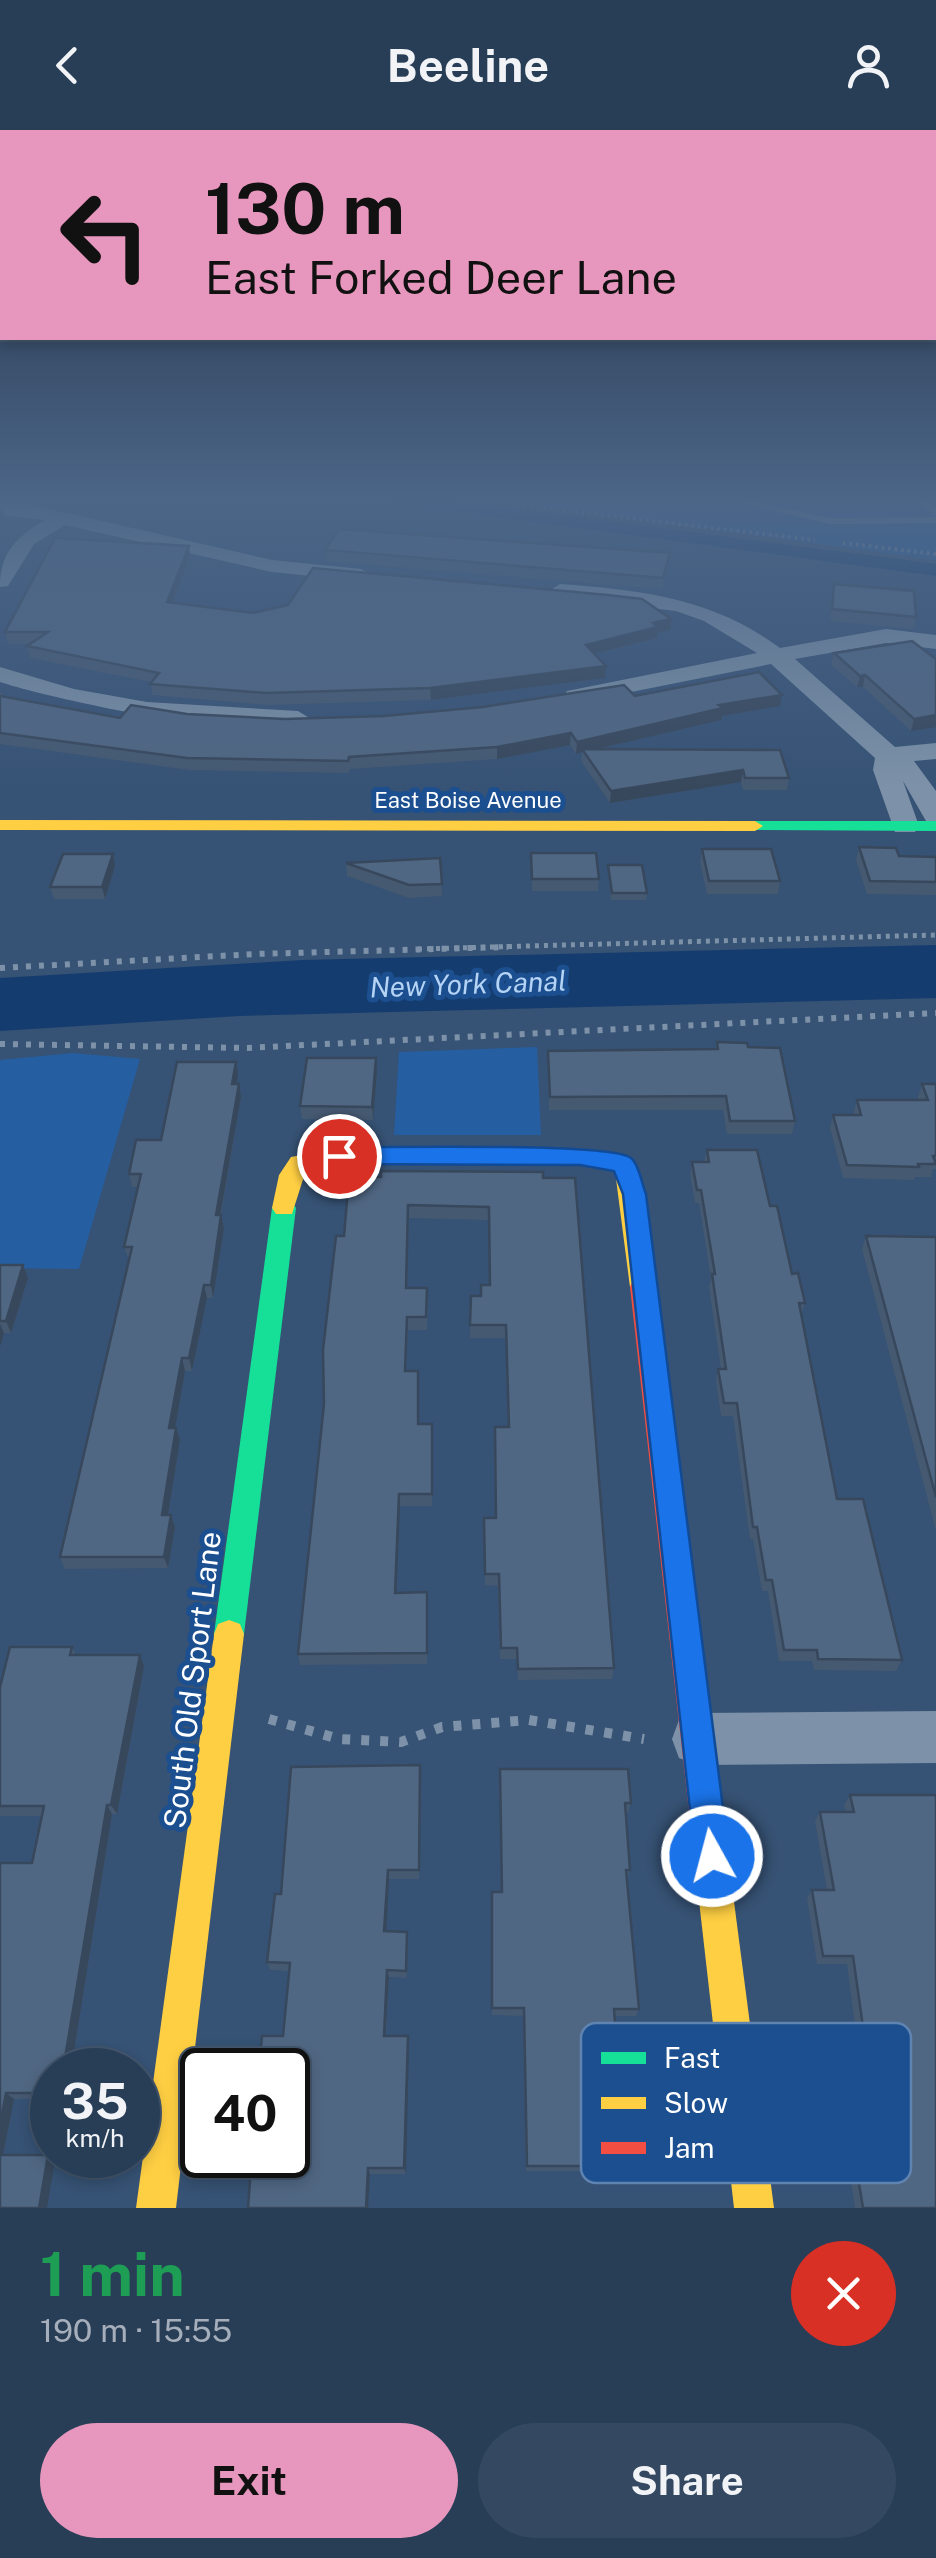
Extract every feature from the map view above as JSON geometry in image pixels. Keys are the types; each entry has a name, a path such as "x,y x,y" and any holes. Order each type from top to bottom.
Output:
{"street":[{"path":"586,595 682,606 738,628 839,708 910,771 936,815"},
{"path":"544,701 862,638 936,642"},
{"path":"0,674 106,702 190,712 320,719"},
{"path":"890,756 936,751"},
{"path":"890,756 886,770 905,826"},
{"name":"East Boise Avenue","path":"0,825 936,826"},
{"name":"South Old Sport Lane","path":"156,2208 285,1198 290,1175 299,1163 339,1156 580,1157 623,1164 634,1194 698,1739"},
{"path":"732,2023 698,1739 936,1738"},
{"path":"751,2183 754,2208"}],"path":[{"path":"0,968 255,954 936,935"},
{"path":"0,1044 121,1042 247,1048 936,1013"},
{"path":"218,1724 274,1719 339,1739 401,1742 442,1726 529,1720 661,1742 698,1739"}],"shaded area":[{"path":"537,1047 541,1135 394,1135 399,1052"},
{"path":"73,1053 140,1059 79,1269 0,1268 0,1060"}],"water":[{"name":"New York Canal","path":"936,945 936,998 239,1016 0,1031 0,978 303,960"}],"building":[{"path":"25,595 170,595 167,602 253,613 288,605 295,595 608,595 642,599 671,619 653,623 658,627 586,645 606,666 430,688 267,693 150,684 159,673 27,646 48,632 5,632"},
{"path":"833,595 914,595 916,617 832,609"},
{"path":"912,641 936,659 936,715 914,719 834,653"},
{"path":"759,672 782,695 719,705 723,708 577,742 571,733 497,747 349,757 348,761 187,758 0,733 0,696 120,718 131,705 187,714 285,719 384,716 483,707 624,685 635,696"},
{"path":"582,749 780,750 789,778 745,778 743,770 611,791"},
{"path":"859,847 896,848 899,856 936,857 936,882 870,881"},
{"path":"702,849 771,849 780,881 709,881"},
{"path":"531,853 596,853 599,879 532,879"},
{"path":"63,854 113,854 102,887 50,887"},
{"path":"440,858 442,884 409,885 346,863"},
{"path":"608,865 642,865 647,893 612,893"},
{"path":"717,1042 780,1048 795,1121 730,1121 726,1096 550,1097 548,1051 718,1049"},
{"path":"307,1058 376,1058 372,1107 300,1106"},
{"path":"177,1062 236,1062 232,1084 239,1084 216,1215 221,1215 211,1285 204,1285 189,1358 182,1358 169,1428 176,1428 162,1515 171,1515 164,1557 60,1557 132,1247 124,1247 141,1174 129,1174 136,1140 161,1140"},
{"path":"922,1084 936,1084 936,1164 847,1165 833,1115 861,1115 857,1100 928,1100"},
{"path":"707,1150 757,1150 770,1206 777,1206 792,1274 798,1273 805,1303 799,1303 837,1499 863,1499 902,1660 818,1659 817,1650 784,1650 772,1580 766,1580 757,1527 753,1527 737,1403 724,1403 718,1369 726,1369 715,1274 701,1190 697,1190 692,1162 709,1162"},
{"path":"381,1171 543,1172 543,1178 575,1178 614,1668 518,1669 517,1648 501,1648 499,1574 485,1574 484,1518 496,1518 495,1427 509,1427 506,1325 470,1325 471,1296 481,1296 481,1285 490,1285 489,1207 408,1205 406,1288 427,1288 426,1317 407,1317 405,1371 418,1371 418,1424 432,1424 432,1494 399,1494 395,1593 427,1592 427,1653 298,1654 324,1404 323,1350 336,1236 344,1236 349,1177 381,1177"},
{"path":"866,1236 936,1237 936,1497"},
{"path":"0,1265 23,1265 6,1321 0,1321"},
{"path":"10,1647 72,1647 70,1655 140,1655 111,1805 107,1805 67,2048 30,2048 30,2093 6,2093 0,2125 0,1863 32,1863 44,1806 0,1806 0,1687"},
{"path":"420,1765 419,1870 388,1870 384,1931 407,1932 406,1971 387,1970 384,2036 408,2036 404,2168 368,2168 366,2208 248,2208 250,2178 310,2178 310,2048 261,2048 262,2036 283,2036 290,1963 267,1962 275,1894 281,1894 291,1767"},
{"path":"500,1769 628,1769 631,1803 625,1803 630,1870 626,1870 639,2009 614,2009 615,2023 581,2023 581,2166 527,2166 524,2008 492,2008 492,1892 502,1892"},
{"path":"850,1795 936,1795 936,2208 863,2208 859,2183 911,2183 911,2023 862,2023 853,1956 823,1956 812,1890 834,1890 820,1812 854,1812"},
{"path":"0,2155 30,2155 30,2178 44,2178 39,2208 0,2208"}],"traffic: fast":[{"path":"755,826 936,826"},
{"path":"229,1634 284,1208"}],"traffic: slow":[{"path":"0,825 755,826"},
{"path":"284,1208 290,1175 299,1163 339,1156 580,1157 623,1164 629,1176 642,1287"},
{"path":"156,2208 229,1634"},
{"path":"710,1848 731,2023"},
{"path":"751,2183 754,2208"}],"traffic: jam":[{"path":"642,1287 710,1848"}],"route":[{"path":"339,1156 580,1157 623,1164 634,1194 712,1856"}]}
